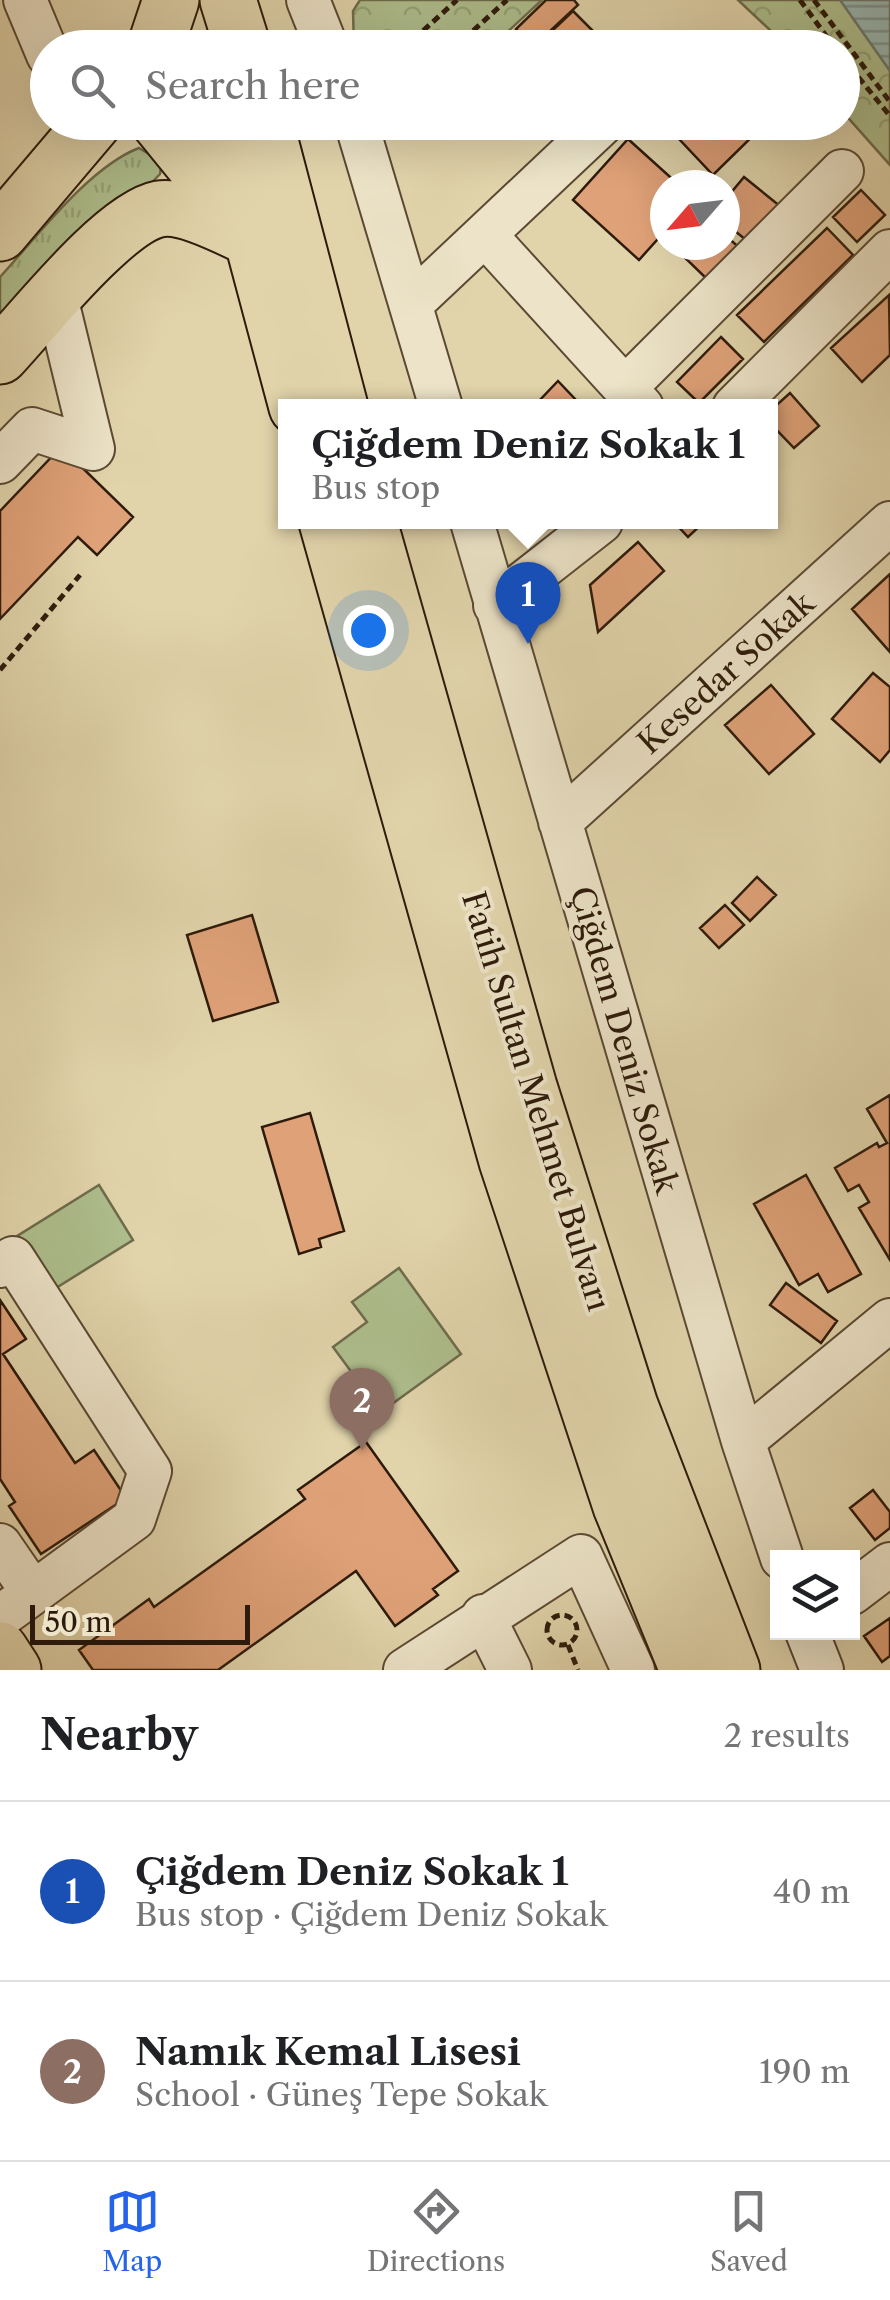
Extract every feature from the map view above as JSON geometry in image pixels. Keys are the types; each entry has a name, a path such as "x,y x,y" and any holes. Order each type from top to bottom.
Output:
{"main road":[{"path":"164,30 171,0"},
{"path":"185,0 194,30"},
{"path":"228,0 237,30"},
{"path":"0,233 79,140"},
{"path":"173,140 254,240"},
{"path":"226,140 295,399"},
{"path":"270,140 338,399"},
{"path":"0,356 118,230 160,209 196,215 254,240"},
{"name":"Fatih Sultan Mehmet Bulvarı","path":"329,529 507,1161 621,1506 688,1670"},
{"name":"Fatih Sultan Mehmet Bulvarı","path":"371,529 530,1087 624,1388 670,1518 732,1670"},
{"path":"0,1650 13,1670"}],"street":[{"path":"308,0 320,30"},
{"path":"40,185 54,140"},
{"path":"362,140 439,399"},
{"path":"412,302 487,237 586,140"},
{"path":"487,237 634,397 842,171"},
{"path":"741,399 890,251"},
{"path":"0,462 32,430 92,449 56,296"},
{"name":"Kesedar Sokak","path":"560,822 890,523"},
{"name":"Çiğdem Deniz Sokak","path":"474,529 743,1441 779,1550"},
{"path":"495,605 592,529"},
{"path":"0,1266 14,1258 150,1471 134,1519 16,1605 0,1545"},
{"path":"743,1441 890,1320"},
{"path":"404,1670 580,1556 632,1670"},
{"path":"860,1587 890,1564"},
{"path":"482,1616 510,1670"},
{"path":"810,1640 822,1670"}],"path":[{"path":"424,30 457,0"},
{"path":"474,30 507,0"},
{"path":"800,0 822,30"},
{"path":"814,0 836,30"},
{"path":"860,62 890,102"},
{"path":"860,79 890,116"},
{"path":"0,670 80,574"},
{"path":"556,1616 568,1616 576,1624 576,1636 568,1644 557,1644 548,1637 548,1625 556,1616"},
{"path":"568,1644 578,1670"}],"green space":[{"path":"360,0 542,0 509,30 354,30 353,11"},
{"path":"738,0 866,0 890,34 890,165 860,131 860,30 770,30"},
{"path":"139,148 162,162 160,174 0,341 0,277 83,187 120,157"},
{"path":"99,1185 133,1240 48,1293 14,1238"},
{"path":"399,1268 461,1354 381,1412 333,1347 367,1322 352,1302"}],"water":[{"path":"840,0 890,0 890,71"}],"building":[{"path":"546,0 574,0 578,5 551,30 516,29"},
{"path":"573,11 592,30 553,30"},
{"path":"627,140 662,170 650,170 650,248 639,260 573,200"},
{"path":"680,140 749,140 718,170 708,170"},
{"path":"744,177 781,207 751,244 740,235 740,182"},
{"path":"861,190 885,215 857,242 833,217"},
{"path":"827,228 853,255 764,342 737,315"},
{"path":"687,260 733,260 711,283"},
{"path":"889,295 890,355 862,382 831,348"},
{"path":"721,337 743,359 703,399 695,399 677,382"},
{"path":"558,381 575,399 541,399"},
{"path":"790,393 819,426 794,448 778,431 778,404"},
{"path":"61,447 133,517 97,555 78,537 0,619 0,511"},
{"path":"681,529 697,529 688,537"},
{"path":"638,542 664,571 598,632 590,585"},
{"path":"890,574 890,652 852,609"},
{"path":"873,673 890,687 890,750 880,762 832,719"},
{"path":"771,685 814,734 769,774 725,725"},
{"path":"757,877 776,895 750,921 732,903"},
{"path":"725,905 744,925 719,948 700,928"},
{"path":"252,915 278,1002 213,1021 187,935"},
{"path":"890,1095 890,1260 859,1208 869,1202 859,1185 848,1191 835,1168 877,1143 879,1147 887,1143 867,1109"},
{"path":"310,1113 344,1231 319,1239 321,1247 299,1254 262,1127"},
{"path":"806,1175 861,1274 828,1292 818,1274 799,1285 754,1204"},
{"path":"786,1283 837,1321 821,1343 770,1305"},
{"path":"0,1300 26,1339 3,1354 75,1463 94,1450 126,1498 41,1554 9,1506 15,1502 0,1479"},
{"path":"366,1442 458,1571 433,1589 438,1595 395,1626 356,1571 218,1670 93,1670 79,1650 149,1599 154,1607 305,1499 298,1490"},
{"path":"873,1490 890,1512 890,1528 875,1540 850,1508"},
{"path":"890,1618 890,1656 882,1662 864,1636"}],"place":[{"name":"Çiğdem Deniz Sokak 1","path":"528,644"},
{"name":"Namık Kemal Lisesi","path":"362,1450"}]}
